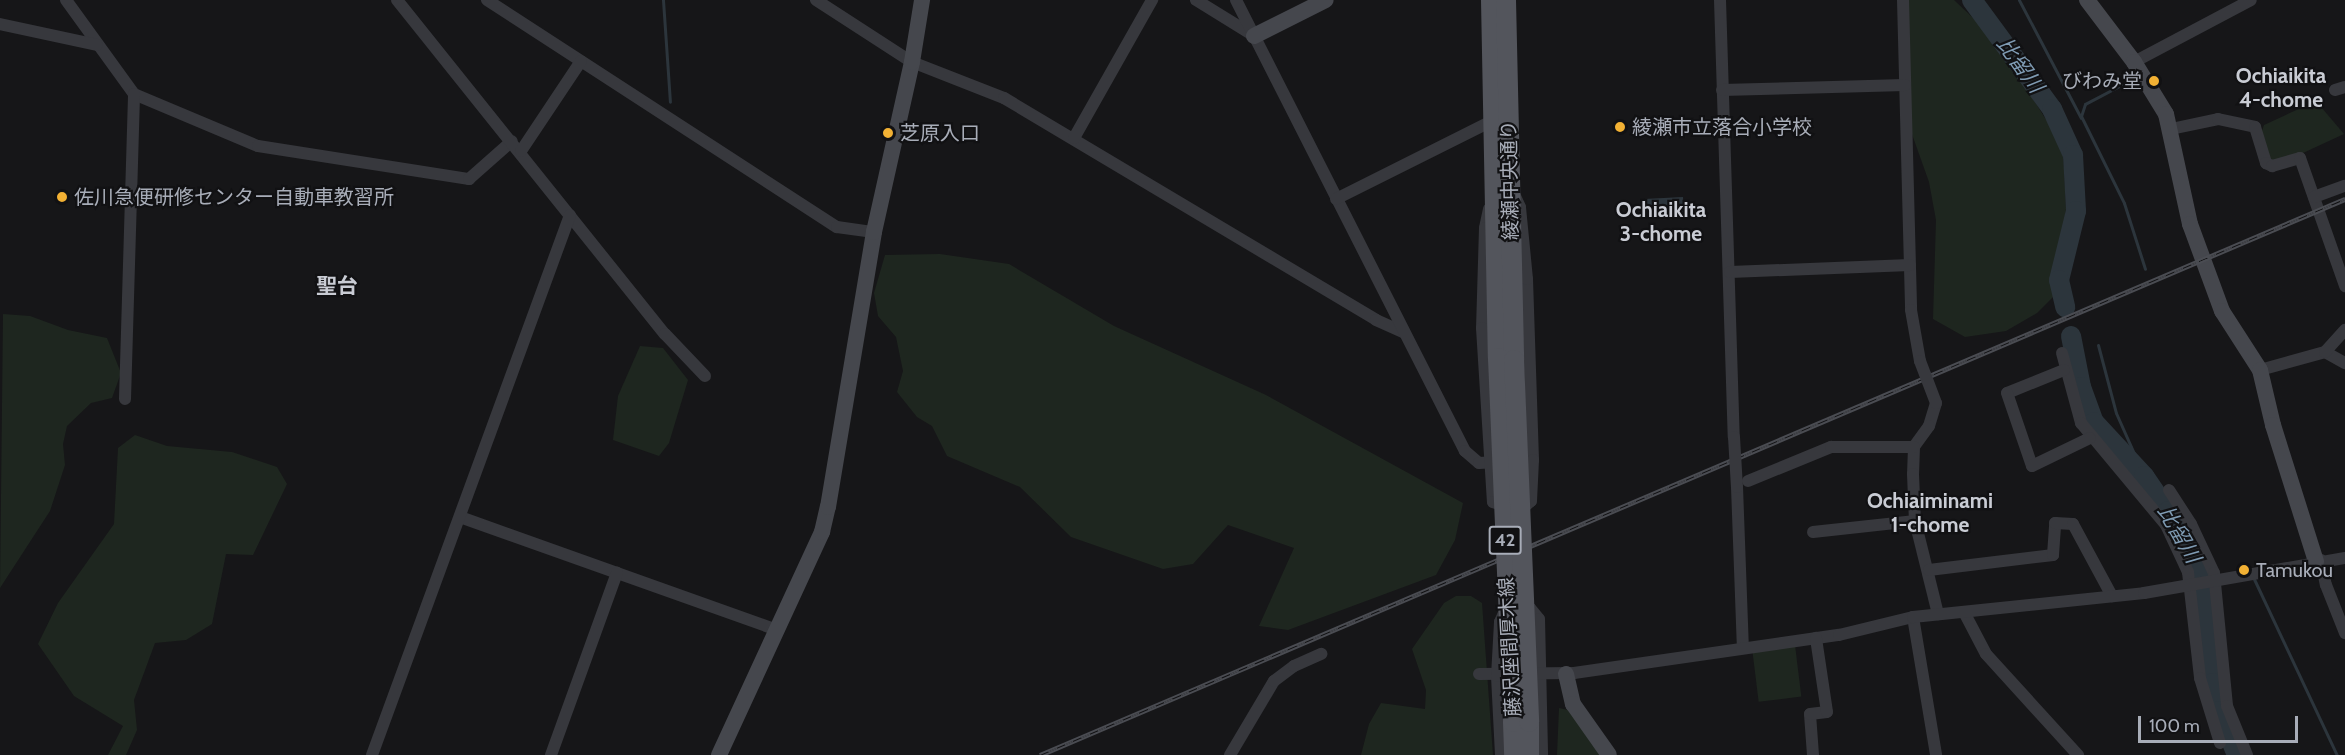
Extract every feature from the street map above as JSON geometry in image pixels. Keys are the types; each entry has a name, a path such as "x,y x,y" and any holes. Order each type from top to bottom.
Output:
{"main road":[{"name":"綾瀬中央通り","path":"1491,0 1492,122 1503,186"},
{"name":"綾瀬中央通り","path":"1506,0 1503,186 1506,359"},
{"name":"藤沢座間厚木線","path":"1506,359 1521,722 1529,755"},
{"name":"藤沢座間厚木線","path":"1514,755 1521,722"}],"street":[{"path":"66,0 134,94 266,148 468,179 512,141"},
{"path":"488,0 837,227 874,232"},
{"path":"816,0 912,62 1004,98 1376,320 1403,332"},
{"path":"719,755 775,629 822,532 874,232 912,62 922,0"},
{"path":"1074,138 1152,0"},
{"path":"1196,0 1254,36"},
{"path":"1236,0 1465,451 1473,461 1488,464 1533,460"},
{"path":"1254,36 1326,0"},
{"path":"1720,0 1734,437 1742,484 1743,647"},
{"path":"1903,0 1912,326 1920,361 1936,403 1934,415 1914,447 1915,521 1929,570 1938,614"},
{"path":"2087,0 2134,62 2162,105 2171,129 2181,195 2216,296 2228,322 2260,370 2273,425 2326,585 2345,633"},
{"path":"2134,62 2251,0"},
{"path":"402,2 666,334 705,376"},
{"path":"0,24 97,45"},
{"path":"521,151 581,61"},
{"path":"1722,90 1905,85"},
{"path":"125,399 134,94"},
{"path":"2171,129 2218,119 2255,128 2266,163 2272,166 2300,158 2345,286"},
{"path":"1336,199 1492,122"},
{"path":"1503,186 1520,207 1527,279 1534,495 1524,507 1498,507 1493,502 1488,464 1482,328 1485,228 1503,186"},
{"path":"2314,197 2345,186"},
{"path":"372,755 570,215"},
{"path":"1730,272 1910,265"},
{"path":"2260,370 2325,352 2345,330"},
{"path":"2325,352 2345,363"},
{"path":"2062,353 2064,370 2080,423 2090,438 2140,490 2166,525 2194,585 2200,678 2220,744"},
{"path":"2064,370 2007,393 2032,466 2090,438"},
{"path":"1742,484 1831,447 1914,447"},
{"path":"2169,490 2191,524 2214,580 2219,675 2227,706 2247,755"},
{"path":"460,517 775,629"},
{"path":"1813,532 1915,521"},
{"path":"1929,570 2053,555 2055,523 2073,524 2112,596"},
{"path":"1479,674 1497,676 1566,674 1816,638 1913,617 2194,585 2318,560 2345,558"},
{"path":"551,755 617,573"},
{"path":"1501,755 1497,676 1500,622 1509,609 1518,606 1530,608 1539,619 1542,755"},
{"path":"1964,612 1986,654 2078,755"},
{"path":"1913,617 1936,755"},
{"path":"1813,755 1810,714 1827,712 1816,638"},
{"path":"1230,755 1274,681 1294,666 1321,654"},
{"path":"1566,674 1573,704 1609,755"},
{"path":"2202,678 2219,675"}],"shaded area":[{"path":"1900,0 1954,0 1988,32 2010,62 2063,147 2066,209 2057,293 2037,313 2006,331 1965,337 1933,319 1936,220 1929,182 1908,123"},
{"path":"2316,101 2344,134 2303,153 2273,162 2269,159 2261,134 2264,125"},
{"path":"1683,197 1684,216 1645,218 1644,199"},
{"path":"940,254 1009,264 1114,326 1266,395 1463,503 1455,540 1436,575 1288,630 1259,626 1294,548 1228,525 1193,564 1163,569 1071,537 1020,487 947,456 932,426 917,417 897,392 903,371 896,337 878,316 874,293 885,255"},
{"path":"3,314 30,316 68,330 107,338 121,373 112,398 91,403 67,426 63,444 65,465 50,511 0,588"},
{"path":"640,346 663,348 688,380 669,443 659,456 613,440 618,396"},
{"path":"135,435 167,446 232,452 277,467 287,484 253,555 226,554 212,624 186,640 155,643 134,700 137,730 126,755 108,755 123,726 74,696 38,644 58,603 114,524 118,448"},
{"path":"1456,596 1471,596 1482,603 1493,755 1361,755 1369,724 1381,703 1425,709 1426,690 1412,649 1444,603"},
{"path":"1795,645 1801,697 1759,702 1752,650"},
{"path":"1559,708 1568,710 1602,755 1557,755"}],"waterway":[{"path":"663,0 670,102"},
{"name":"比留川","path":"1972,0 2052,109 2073,155 2076,211 2059,280 2065,307"},
{"path":"2019,0 2081,118"},
{"path":"2130,76 2125,83 2085,104 2081,116 2124,203 2145,269"},
{"name":"比留川","path":"2071,336 2081,387 2094,422 2144,476 2168,511 2200,571 2213,683 2219,711 2237,755"},
{"path":"2098,345 2116,413 2144,476"},
{"path":"2254,579 2337,755"}],"railway":[{"path":"1040,755 2345,199"}],"place":[{"name":"びわみ堂","path":"2154,81"},
{"name":"綾瀬市立落合小学校","path":"1620,127"},
{"name":"芝原入口","path":"888,133"},
{"name":"佐川急便研修センター自動車教習所","path":"62,197"},
{"name":"Tamukou","path":"2244,570"}],"district":[{"name":"Ochiaikita 4-chome","path":"2281,88"},
{"name":"Ochiaikita 3-chome","path":"1661,222"},
{"name":"聖台","path":"337,286"},
{"name":"Ochiaiminami 1-chome","path":"1930,513"}]}
